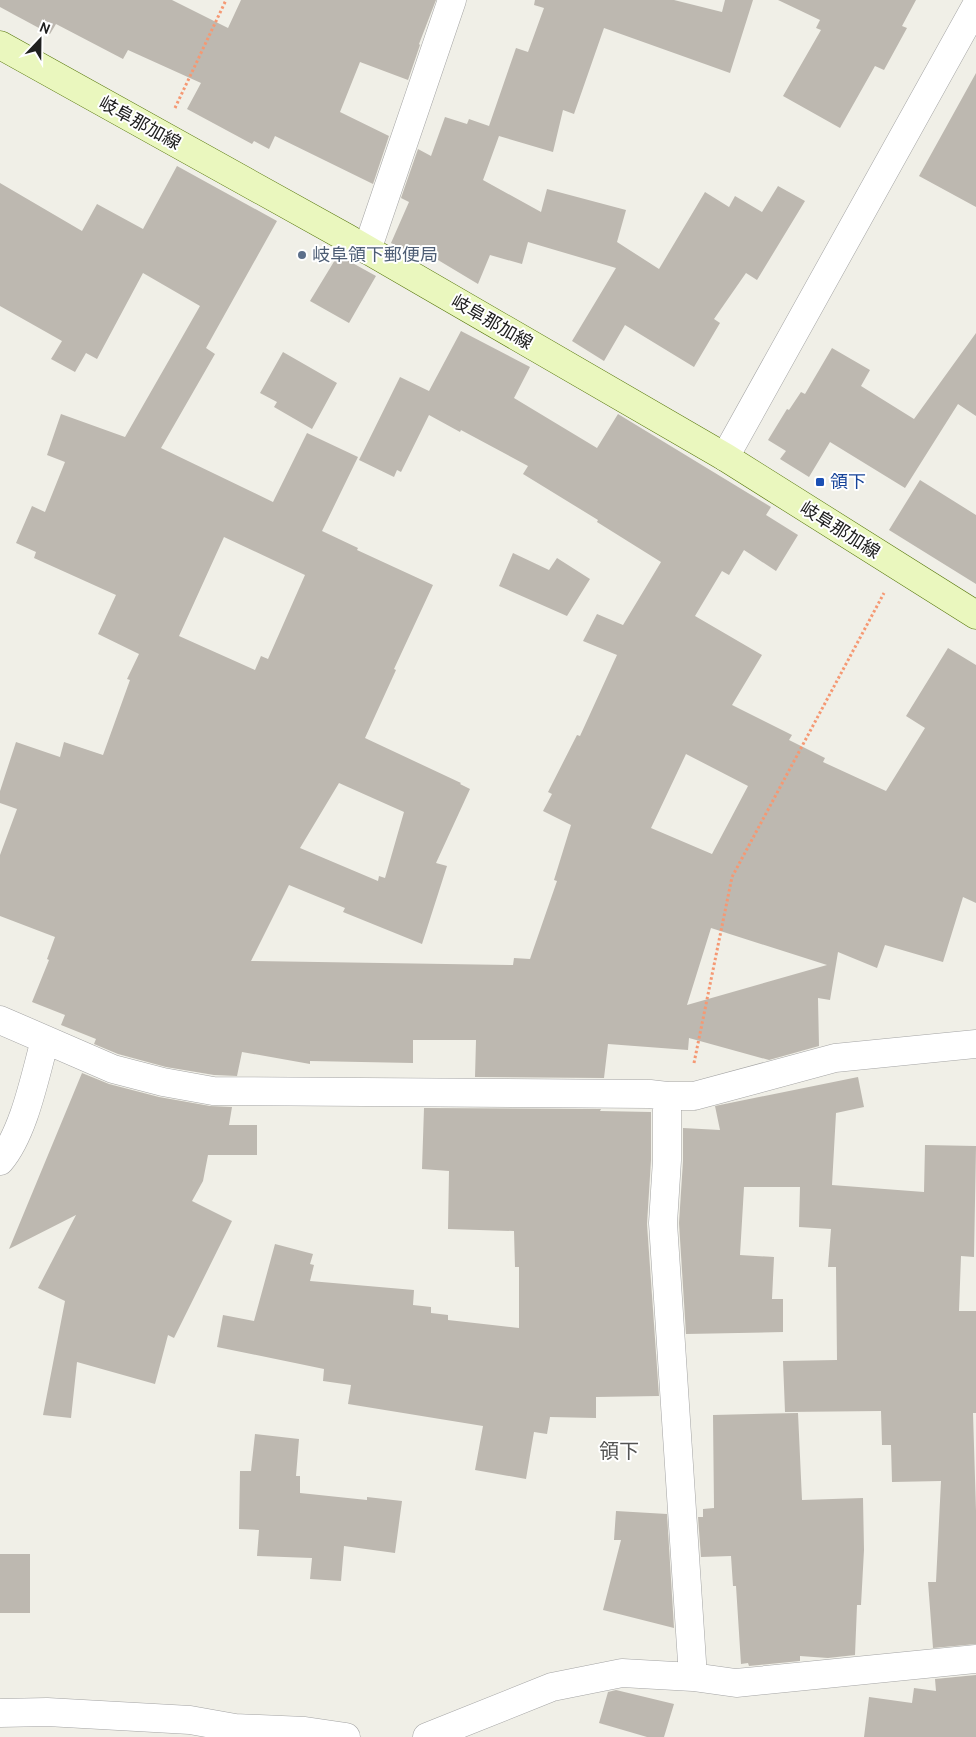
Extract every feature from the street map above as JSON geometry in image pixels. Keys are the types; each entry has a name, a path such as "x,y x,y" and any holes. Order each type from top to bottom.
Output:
{"main road":[{"name":"岐阜那加線","path":"0,45 367,250 725,457 976,615"}],"street":[{"path":"367,250 452,0"},
{"path":"725,457 976,6"},
{"path":"0,1020 113,1069 163,1082 213,1091 694,1096 835,1058 976,1044"},
{"path":"0,1162 22,1121 45,1040"},
{"path":"667,1096 667,1160 663,1223 693,1677"},
{"path":"426,1737 552,1687 622,1673 693,1677 736,1683 976,1659"},
{"path":"0,1713 47,1712 190,1720 235,1728 305,1731 346,1737"}],"path":[{"path":"162,135 226,0"},
{"path":"694,1096 694,1062 732,877 898,567"}],"building":[{"path":"0,0 172,0 228,28 241,0 436,0 419,44 408,80 360,62 340,112 389,136 373,184 275,136 269,149 254,141 252,144 187,109 201,83 128,50 123,59 56,24 50,34 0,7"},
{"path":"535,0 674,0 722,12 725,0 753,0 730,73 604,28 574,114 563,110 553,152 499,136 483,180 541,212 547,189 626,210 617,242 659,269 705,192 729,207 735,196 762,212 778,186 805,201 757,280 746,273 714,319 720,323 694,367 625,325 604,361 572,341 616,268 528,242 522,264 490,255 478,284 418,248 415,254 391,243 409,202 401,198 418,149 431,156 445,117 467,124 469,119 489,126 516,48 528,52 544,8 534,5"},
{"path":"778,0 916,0 902,26 907,28 884,70 875,66 840,128 783,96 821,30 816,28 820,20"},
{"path":"976,73 976,207 919,176"},
{"path":"177,166 277,221 206,348 215,354 161,448 273,502 307,433 358,457 322,531 358,548 357,550 433,585 394,669 396,670 365,738 470,789 436,863 447,866 422,944 343,912 345,908 289,885 251,961 513,965 514,958 530,959 557,881 554,880 571,825 543,811 552,794 548,792 577,735 580,736 617,655 583,641 597,614 623,625 661,562 597,522 598,520 523,474 528,466 429,415 401,472 397,470 394,477 359,460 400,377 429,391 461,331 530,367 514,398 597,448 618,414 771,507 766,515 798,535 776,571 744,550 729,575 722,571 695,616 762,655 732,705 792,735 789,740 825,758 823,762 886,791 925,728 906,716 948,648 976,665 976,903 963,897 943,962 885,945 877,968 838,952 830,1000 818,998 819,1046 769,1060 689,1038 688,1050 608,1044 604,1078 475,1077 476,1040 413,1040 413,1063 310,1061 310,1064 242,1052 237,1076 214,1075 166,1067 118,1054 94,1044 96,1039 61,1025 65,1015 32,1002 49,960 47,959 55,937 0,916 0,855 17,809 0,803 0,791 16,742 60,757 64,742 103,755 130,680 127,679 139,654 98,634 116,595 34,558 36,552 16,543 32,506 45,512 65,462 47,455 61,414 125,437 200,306 143,273 97,359 86,353 75,372 51,359 62,341 0,306 0,183 82,231 97,204 143,229","holes":["224,537 305,575 268,659 261,656 255,670 179,636","686,754 748,786 712,854 651,828","339,783 404,812 385,878 379,876 378,881 300,848","711,928 827,965 687,1005"]},
{"path":"338,255 376,276 349,323 310,301"},
{"path":"976,333 976,416 958,404 905,488 830,442 809,477 780,459 786,451 768,440 787,409 789,410 801,392 805,394 832,348 870,370 861,386 914,419"},
{"path":"283,352 337,383 312,429 274,407 277,402 260,393"},
{"path":"920,480 976,515 976,584 889,530"},
{"path":"513,553 549,570 557,558 590,579 567,616 499,586"},
{"path":"82,1073 109,1084 159,1097 210,1106 232,1107 229,1125 257,1125 257,1155 208,1155 203,1181 192,1201 232,1221 174,1338 168,1335 155,1384 77,1362 71,1418 43,1415 65,1301 38,1288 76,1215 9,1249"},
{"path":"858,1077 864,1107 836,1113 832,1185 924,1192 925,1145 976,1146 974,1257 961,1256 959,1311 976,1311 976,1413 973,1413 976,1511 976,1644 933,1648 928,1582 936,1582 941,1481 892,1482 891,1445 882,1445 881,1411 785,1412 783,1361 837,1360 836,1267 828,1267 831,1229 799,1227 800,1187 744,1187 740,1255 774,1257 772,1299 783,1299 783,1332 686,1334 679,1223 683,1128 720,1130 715,1106"},
{"path":"424,1108 601,1109 600,1111 651,1112 651,1160 647,1224 659,1396 596,1397 596,1418 550,1417 547,1434 534,1432 526,1479 475,1470 483,1426 348,1404 351,1385 323,1381 324,1369 217,1347 223,1315 254,1321 275,1244 313,1254 310,1264 314,1265 310,1281 414,1290 413,1305 431,1307 431,1313 448,1315 448,1320 519,1328 519,1267 515,1267 514,1231 448,1229 449,1171 422,1169"},
{"path":"798,1413 802,1500 863,1498 864,1550 861,1605 857,1605 855,1655 828,1658 800,1656 800,1661 749,1666 748,1663 741,1664 736,1586 733,1586 731,1556 701,1557 698,1517 703,1517 703,1509 714,1508 713,1415"},
{"path":"255,1434 299,1439 296,1476 300,1476 300,1493 367,1500 367,1497 402,1501 395,1553 344,1546 341,1581 310,1579 312,1558 257,1556 259,1530 239,1529 240,1471 251,1471"},
{"path":"616,1511 667,1514 674,1628 603,1610 621,1540 614,1540"},
{"path":"0,1554 30,1554 30,1613 0,1613"},
{"path":"976,1675 976,1737 864,1737 869,1697 912,1703 914,1688 936,1691 935,1679"},
{"path":"616,1690 674,1704 664,1737 647,1737 599,1723 608,1692"}],"place":[{"name":"岐阜領下郵便局","path":"302,255"},
{"name":"領下","path":"820,482"}],"district":[{"name":"領下","path":"619,1451"}]}
